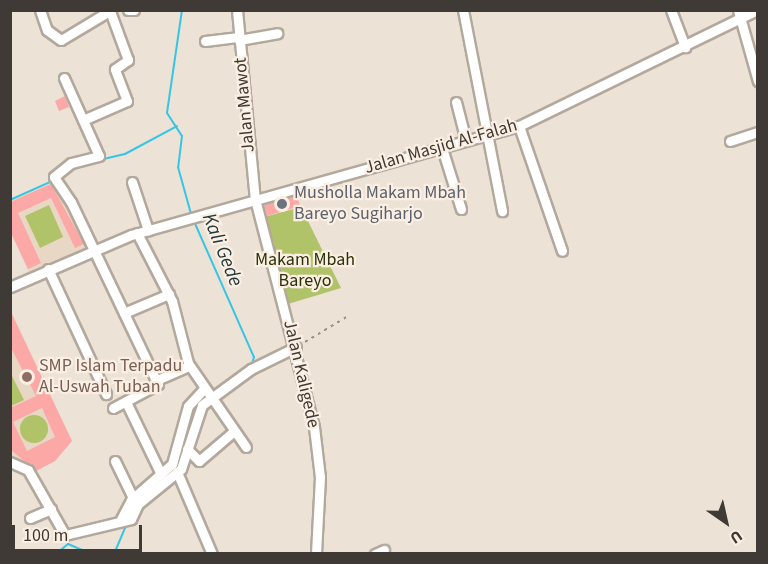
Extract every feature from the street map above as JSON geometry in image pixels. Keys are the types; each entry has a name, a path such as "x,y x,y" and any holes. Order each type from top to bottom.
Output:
{"street":[{"path":"40,10 47,30 61,40 111,11 128,60 115,69 128,101 83,120"},
{"path":"128,10 134,10"},
{"name":"Jalan Mawot","path":"237,10 255,199"},
{"path":"463,10 502,211"},
{"path":"671,10 685,47"},
{"name":"Jalan Masjid Al-Falah","path":"10,287 93,249 137,233 519,126 685,47 739,15 757,10"},
{"path":"739,15 758,81"},
{"path":"205,41 277,33"},
{"path":"64,78 99,156 71,163 55,179 93,249 157,380 156,388 112,408"},
{"path":"456,102 466,141"},
{"path":"519,126 562,251"},
{"path":"730,141 758,132"},
{"path":"442,148 461,209"},
{"path":"132,182 148,230"},
{"name":"Jalan Kaligede","path":"255,199 296,347 319,461 316,554"},
{"path":"137,233 155,278 169,294 189,366 246,447"},
{"path":"48,269 106,394"},
{"path":"124,314 169,294"},
{"path":"124,519 133,498 161,474 174,459 188,406 296,347"},
{"path":"157,380 189,366"},
{"path":"10,462 28,470 67,535 124,519 139,503 177,472 187,450 194,416 207,394"},
{"path":"126,402 161,474"},
{"path":"187,450 198,461 234,431"},
{"path":"115,461 133,498"},
{"path":"177,472 212,554"},
{"path":"30,518 51,509"},
{"path":"375,554 384,550"}],"path":[{"path":"10,34 10,45"},
{"path":"296,347 348,316"}],"shaded area":[{"path":"54,181 89,246 29,273 11,232 10,202"},
{"name":"SMP Islam Terpadu Al-Uswah Tuban","path":"10,309 72,441 55,461 33,472 11,456"}],"green space":[{"path":"49,205 63,237 40,248 25,216"},
{"name":"Makam Mbah Bareyo","path":"301,207 341,288 288,304 264,217"},
{"path":"10,372 24,400 11,406 10,406"},
{"path":"34,415 44,419 48,429 44,439 34,443 24,439 20,429 24,419"}],"building":[{"path":"65,96 69,107 59,111 55,101"},
{"path":"51,184 84,244 75,248 51,198 18,213 41,263 28,269 10,231 10,202"},
{"name":"Musholla Makam Mbah Bareyo Sugiharjo","path":"297,195 300,206 267,216 264,205"},
{"name":"SMP Islam Terpadu Al-Uswah Tuban","path":"10,310 72,441 55,461 36,471 10,449 10,408 36,396 10,346","holes":["42,408 55,437 27,451 13,422"]}],"waterway":[{"name":"Kali Gede","path":"182,10 167,113 182,136 178,167 191,214"},
{"path":"82,164 125,154 177,126"},
{"path":"10,200 52,181"},
{"name":"Kali Gede","path":"193,219 254,357 252,364"},
{"name":"Kali Gede","path":"190,415 199,403"},
{"name":"Kali Gede","path":"182,453 187,426"},
{"name":"Kali Gede","path":"114,554 127,524"},
{"name":"Kali Gede","path":"56,554 68,544 92,554"}],"place":[{"name":"Musholla Makam Mbah Bareyo Sugiharjo","path":"282,204"},
{"name":"SMP Islam Terpadu Al-Uswah Tuban","path":"27,377"}]}
